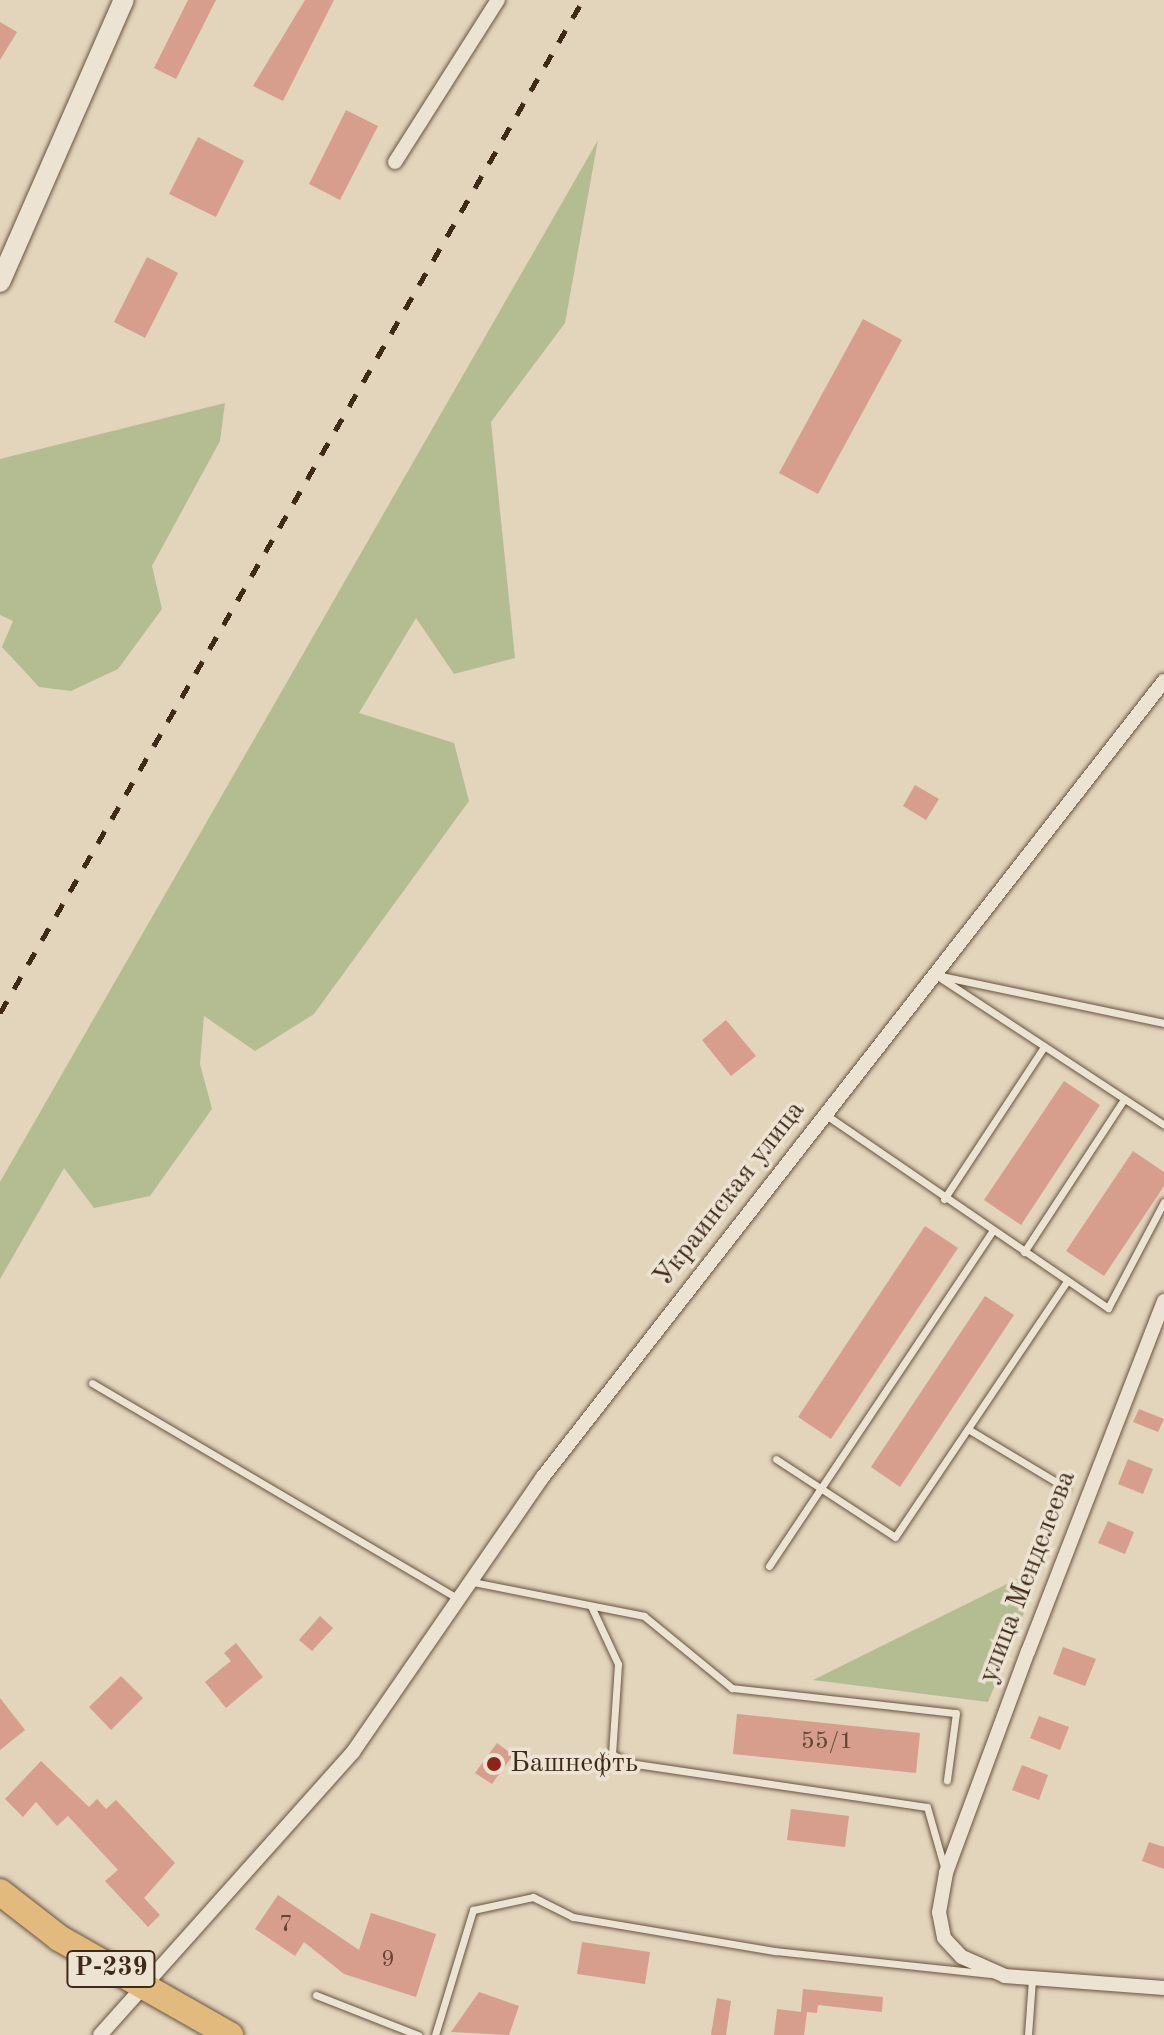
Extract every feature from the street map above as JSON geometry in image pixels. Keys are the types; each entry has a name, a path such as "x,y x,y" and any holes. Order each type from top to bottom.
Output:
{"highway":[{"name":"Р-239","path":"0,1892 146,1989 230,2035"}],"street":[{"path":"0,282 124,0"},
{"path":"395,162 498,0"},
{"name":"Украинская улица","path":"100,2035 146,1989 353,1752 542,1478 1164,681"},
{"name":"улица Менделеева","path":"1164,1301 946,1873 939,1912 944,1938 962,1957 1005,1976 1164,1988"}],"lane":[{"path":"936,975 1164,1023"},
{"path":"936,975 1164,1125"},
{"path":"944,1199 1044,1047"},
{"path":"1024,1252 1124,1099"},
{"path":"826,1115 944,1199 1108,1308 1164,1202"},
{"path":"769,1566 992,1231"},
{"path":"776,1459 895,1537 1067,1281"},
{"path":"92,1383 460,1600"},
{"path":"968,1429 1066,1488"},
{"path":"473,1582 644,1616 732,1688 956,1713 947,1780"},
{"path":"591,1606 618,1664 612,1754 629,1763 927,1807 946,1873"},
{"path":"435,2035 473,1910 533,1897 573,1917 744,1946 1005,1976"},
{"path":"1028,2035 1032,1979"},
{"path":"316,1995 418,2035"}],"green space":[{"path":"598,140 565,323 491,422 515,658 454,674 416,618 359,713 454,743 469,801 314,1014 255,1051 204,1016 200,1064 212,1109 150,1196 94,1208 64,1168 0,1279 0,1182"},
{"path":"225,403 220,441 152,566 162,609 118,669 71,691 39,687 2,647 13,621 0,615 0,459"},
{"path":"1043,1566 988,1702 813,1680"}],"building":[{"path":"188,0 216,0 176,79 154,68"},
{"path":"305,0 334,0 283,101 253,86"},
{"path":"0,22 17,32 0,60"},
{"path":"346,110 378,126 340,200 309,184"},
{"path":"198,137 244,161 216,217 169,194"},
{"path":"147,257 178,273 145,338 114,322"},
{"path":"863,319 902,340 818,494 779,473"},
{"path":"915,785 939,799 926,820 903,806"},
{"path":"726,1020 756,1056 731,1076 702,1040"},
{"path":"1064,1081 1100,1105 1021,1225 984,1200"},
{"path":"1133,1151 1164,1172 1164,1186 1104,1276 1066,1251"},
{"path":"925,1226 958,1248 831,1439 798,1417"},
{"path":"985,1296 1014,1315 900,1487 871,1467"},
{"path":"1139,1409 1164,1419 1158,1432 1133,1422"},
{"path":"1128,1459 1153,1469 1143,1494 1118,1484"},
{"path":"1108,1521 1134,1532 1125,1554 1098,1543"},
{"path":"320,1616 333,1628 312,1651 299,1640"},
{"path":"236,1643 263,1677 226,1708 205,1682 231,1661 224,1653"},
{"path":"1063,1647 1096,1659 1085,1686 1053,1674"},
{"path":"121,1676 143,1698 111,1730 89,1707"},
{"path":"0,1698 25,1730 0,1750"},
{"path":"737,1714 920,1733 916,1773 733,1754"},
{"path":"1039,1716 1069,1727 1060,1750 1030,1738"},
{"name":"Башнефть","path":"497,1743 513,1755 492,1784 475,1773"},
{"path":"41,1761 89,1807 97,1799 106,1809 116,1800 175,1863 144,1898 160,1915 148,1927 105,1881 118,1870 68,1816 57,1826 36,1802 23,1817 5,1799"},
{"path":"1022,1765 1048,1775 1039,1800 1012,1790"},
{"path":"791,1809 849,1816 845,1847 787,1840"},
{"path":"1149,1842 1164,1847 1164,1869 1142,1861"},
{"path":"278,1895 359,1950 371,1913 436,1934 416,1997 344,1974 304,1942 295,1956 255,1929"},
{"path":"582,1942 650,1952 645,1984 577,1974"},
{"path":"803,1989 883,1997 882,2012 818,2005 817,2013 807,2012 804,2035 774,2035 777,2009 801,2012"},
{"path":"479,1992 519,2006 509,2035 451,2032"},
{"path":"717,1998 731,2001 726,2035 711,2035"}],"railway":[{"path":"0,1013 583,0"}],"place":[{"name":"Башнефть","path":"494,1764"}]}
